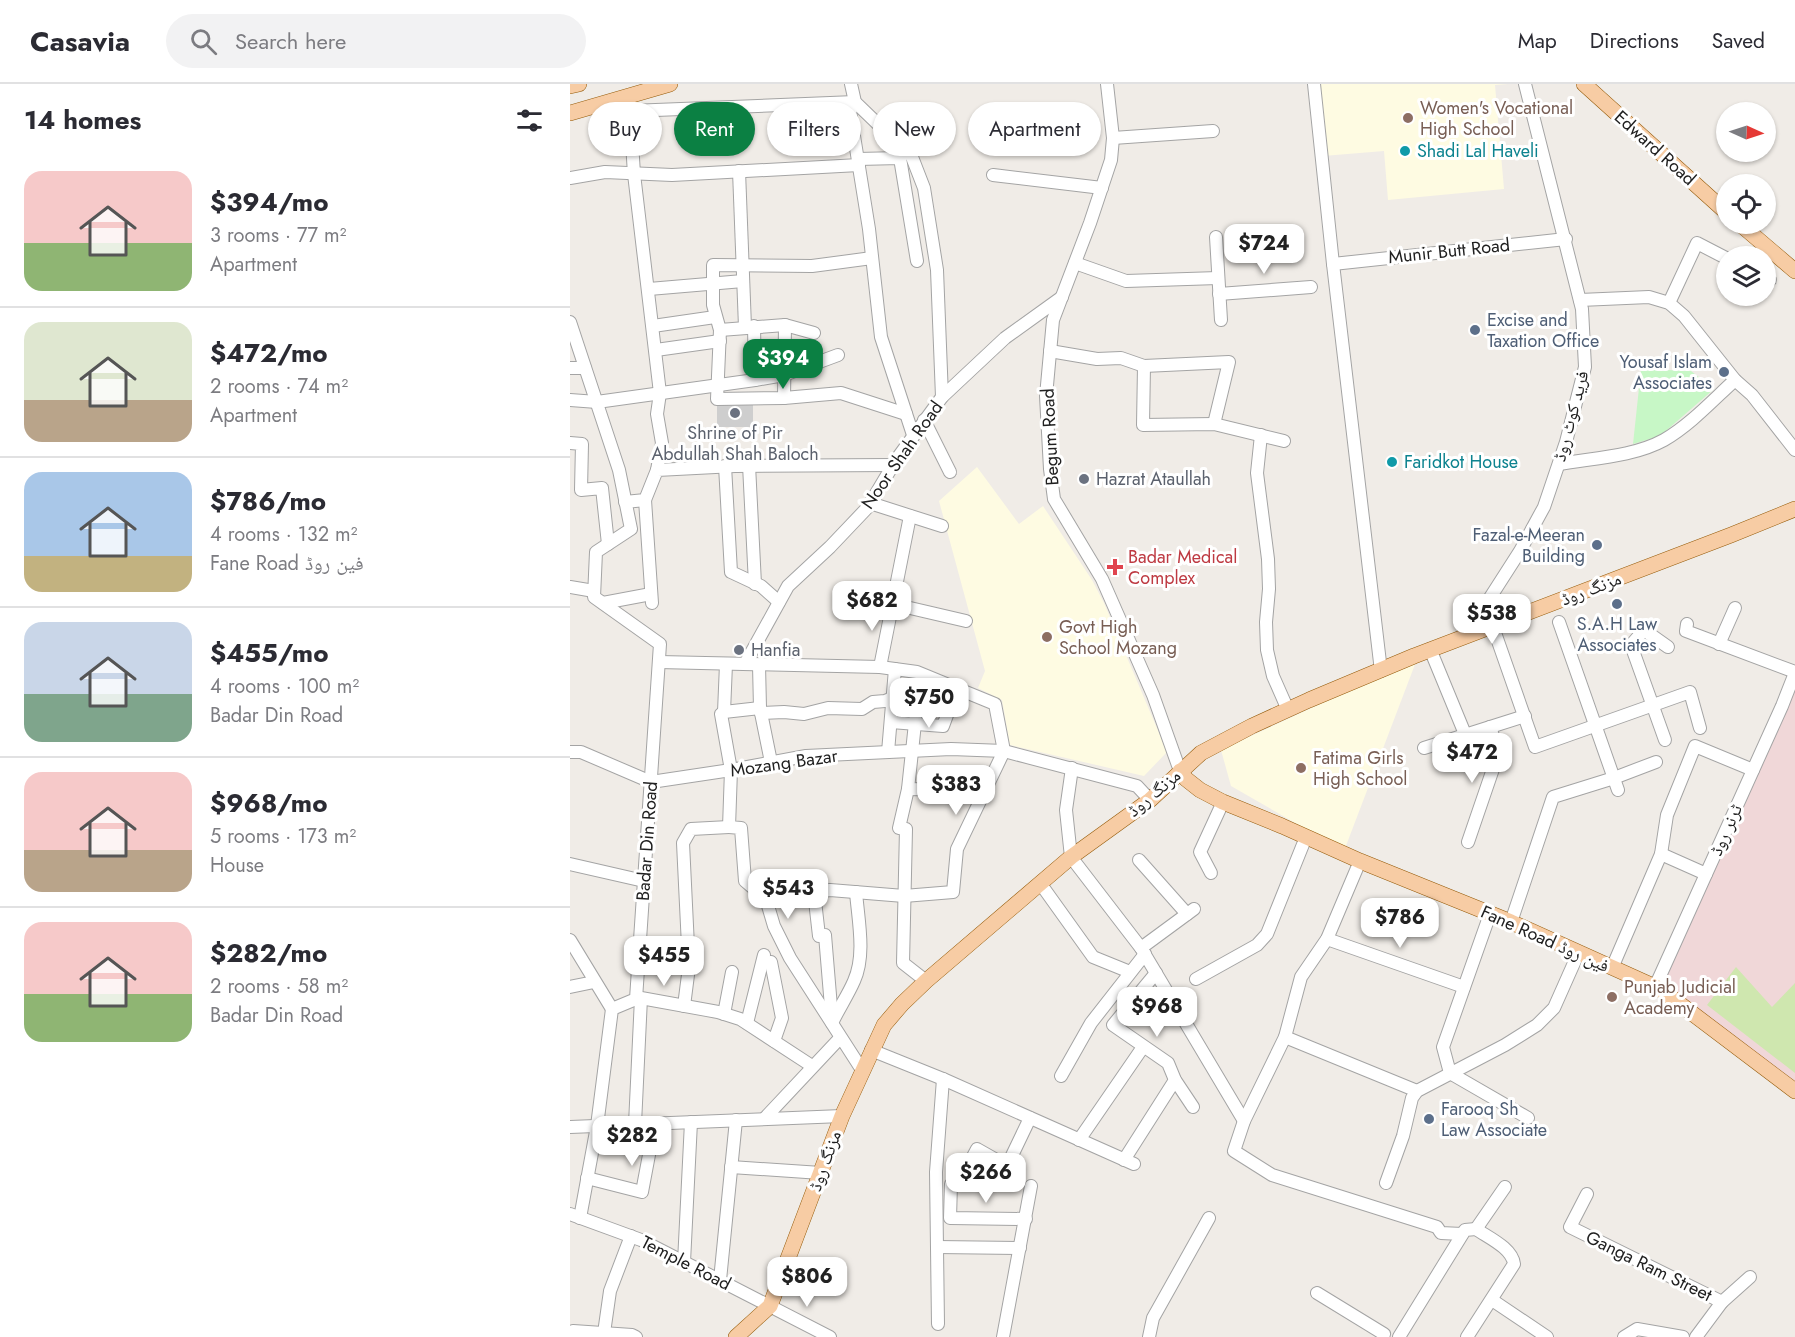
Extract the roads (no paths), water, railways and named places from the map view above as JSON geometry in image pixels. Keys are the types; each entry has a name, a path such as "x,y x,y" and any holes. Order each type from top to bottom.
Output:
{"main road":[{"path":"570,86 579,84"},
{"path":"632,102 670,84"},
{"name":"Edward Road","path":"1584,84 1716,203"},
{"path":"570,113 588,110"},
{"path":"1752,234 1795,271"},
{"name":"مزنگ روڈ","path":"736,1337 770,1306 842,1116 884,1025 926,981 1040,883 1071,857 1150,800 1180,771 1210,747 1288,710 1430,649 1492,628 1795,508"},
{"name":"Fane Road فین روڈ","path":"1180,771 1200,790 1223,802 1511,922 1660,989 1795,1091"}],"street":[{"path":"851,84 855,102"},
{"name":"Begum Road","path":"1107,84 1113,138 1111,160 1053,320 1046,396 1050,469 1054,499 1102,579 1153,696 1180,771"},
{"path":"1314,84 1381,670"},
{"name":"فرید کوٹ روڈ","path":"1525,84 1580,300 1585,367 1559,464 1544,507 1520,551 1486,604 1485,615 1492,628 1535,747 1596,725"},
{"path":"662,104 767,103"},
{"path":"861,108 912,157 924,188 937,270 942,397"},
{"path":"1113,138 1213,131"},
{"path":"603,603 652,598 645,500 657,470 662,443 657,414 660,393 632,156"},
{"path":"858,156 881,338 913,435"},
{"path":"570,178 605,172 672,175 900,158 917,261"},
{"path":"739,171 743,281 755,380"},
{"path":"993,175 1102,188"},
{"path":"1216,237 1221,320"},
{"name":"Munir Butt Road","path":"1333,264 1566,239"},
{"path":"1669,303 1697,243 1716,253"},
{"path":"872,258 812,266 713,265 715,317 720,335 717,399 784,398 841,393 906,414"},
{"path":"1075,263 1126,281 1218,278"},
{"path":"649,289 743,281"},
{"path":"1219,294 1311,287"},
{"name":"Noor Shah Road","path":"745,664 788,586 832,545 870,503 913,435 942,397 1005,338 1062,297"},
{"path":"1580,300 1649,297 1669,303 1684,316 1735,380 1752,395 1795,450"},
{"path":"653,326 715,317"},
{"path":"570,322 619,470 631,529 596,552 594,591 570,587"},
{"path":"784,398 785,325"},
{"path":"656,350 750,327 785,325 814,333"},
{"path":"1050,351 1097,359 1121,358 1144,366 1229,362 1214,424"},
{"path":"570,400 597,402 755,380 784,375 838,355"},
{"path":"1144,366 1143,425 1214,424 1284,441"},
{"path":"570,368 585,368"},
{"path":"1559,464 1633,452 1663,441 1683,427 1735,380"},
{"path":"924,420 950,472"},
{"path":"1261,435 1257,473 1268,560 1269,589 1266,622 1268,650 1273,676 1288,710"},
{"path":"570,443 582,444 575,485 581,490 602,488 608,544"},
{"path":"657,470 749,465 893,465"},
{"path":"749,465 755,584"},
{"path":"725,466 731,572 755,584 779,602"},
{"path":"625,502 645,500"},
{"path":"870,503 942,526"},
{"path":"880,667 910,516"},
{"name":"Badar Din Road","path":"594,591 594,597 660,644 636,999 612,1009"},
{"path":"893,604 966,621"},
{"path":"1719,644 1735,608"},
{"path":"1559,622 1616,784"},
{"path":"1687,624 1686,632 1795,672"},
{"path":"1665,740 1631,645 1644,630 1668,647"},
{"path":"1430,649 1466,735"},
{"path":"659,662 880,667 917,672 995,704 1004,751 957,849 953,892 904,896 830,890 766,899"},
{"path":"726,664 724,712 721,714 731,770 729,827"},
{"path":"759,664 760,710 771,762"},
{"path":"888,752 895,669"},
{"name":"ٹرنر روڈ","path":"1655,987 1795,672"},
{"path":"891,722 943,726 957,688"},
{"path":"1596,725 1690,692 1700,728"},
{"path":"724,712 760,710 804,714 828,708 861,709 873,702 902,694 922,694 915,723 908,789 898,828 906,829 903,963 926,981"},
{"path":"1424,748 1525,716"},
{"path":"1468,842 1493,769 1491,760 1500,757 1490,727"},
{"path":"1612,968 1661,854 1667,815 1695,746 1753,770"},
{"name":"Mozang Bazar","path":"651,782 806,756 951,749 1004,751 1072,768 1137,786 1150,800"},
{"path":"570,752 582,752 651,782"},
{"path":"1511,922 1553,797 1616,784 1656,762"},
{"path":"1072,768 1066,810 1071,857 1143,951 1244,1121"},
{"path":"908,789 947,790"},
{"path":"1211,873 1200,852 1223,802"},
{"path":"684,1006 689,967 683,843 691,829 741,828 745,881 766,899 774,926 790,958 862,1070"},
{"path":"1196,979 1257,945 1267,934 1306,837"},
{"path":"1661,854 1706,874"},
{"path":"1061,1076 1091,1023 1143,951 1191,912 1139,860"},
{"path":"1360,861 1327,939 1301,976 1285,1037 1244,1121 1234,1151 1272,1175 1437,1227 1442,1233 1468,1231 1513,1256 1514,1264 1467,1337"},
{"path":"570,864 644,881"},
{"path":"1040,883 1093,957 1130,972"},
{"path":"814,892 819,936 825,935 832,1023"},
{"path":"832,1023 854,981 858,967 856,892"},
{"path":"1490,914 1443,1047 1450,1073 1528,1118"},
{"path":"1327,939 1464,987"},
{"path":"570,940 612,1009 597,1126 587,1178 575,1216"},
{"path":"1386,1183 1403,1136 1412,1098 1417,1091 1505,1045 1548,1016 1554,1008 1578,954"},
{"path":"747,1023 768,958 782,1018 774,1041"},
{"path":"724,1014 732,972"},
{"path":"1156,973 1113,1025 1168,1063 1175,1080 1193,1107"},
{"path":"570,987 594,982"},
{"path":"635,1124 641,998 724,1014 747,1023 812,1066"},
{"path":"1285,1037 1417,1091"},
{"path":"764,1119 840,1038"},
{"path":"1079,1140 1143,1047"},
{"path":"871,1050 1129,1162 1175,1080"},
{"path":"938,1324 936,1172 942,1079"},
{"path":"570,1127 842,1116"},
{"path":"969,1164 977,1149 1007,1166 1030,1118"},
{"path":"720,1280 736,1120"},
{"path":"684,1262 691,1122"},
{"path":"587,1178 642,1192 655,1124"},
{"path":"731,1167 821,1173"},
{"path":"951,1184 950,1218 1026,1219"},
{"path":"1003,1337 1031,1186"},
{"path":"1399,1337 1468,1231 1505,1187"},
{"name":"Ganga Ram Street","path":"1587,1194 1570,1227 1722,1302 1696,1337"},
{"name":"Temple Road","path":"575,1216 631,1236 830,1337"},
{"path":"1149,1337 1153,1318 1209,1218"},
{"path":"604,1333 610,1291 631,1236"},
{"path":"937,1247 1020,1248"},
{"path":"1722,1302 1750,1276"},
{"path":"1317,1293 1384,1334 1383,1337"},
{"path":"1492,1300 1547,1337"},
{"path":"1624,1337 1637,1329 1683,1337"},
{"path":"570,1334 573,1331 628,1336"}],"place":[{"name":"Women's Vocational High School","path":"1408,118"},
{"name":"Shadi Lal Haveli","path":"1405,151"},
{"name":"Excise and Taxation Office","path":"1475,330"},
{"name":"Yousaf Islam Associates","path":"1724,372"},
{"name":"Shrine of Pir Abdullah Shah Baloch","path":"735,413"},
{"name":"Faridkot House","path":"1392,462"},
{"name":"Hazrat Ataullah","path":"1084,479"},
{"name":"Fazal-e-Meeran Building","path":"1597,545"},
{"name":"Badar Medical Complex","path":"1115,567"},
{"name":"S.A.H Law Associates","path":"1617,604"},
{"name":"Govt High School Mozang","path":"1047,637"},
{"name":"Hanfia","path":"739,650"},
{"name":"Fatima Girls High School","path":"1301,768"},
{"name":"Punjab Judicial Academy","path":"1612,997"},
{"name":"Farooq Sh Law Associate","path":"1429,1119"}]}
